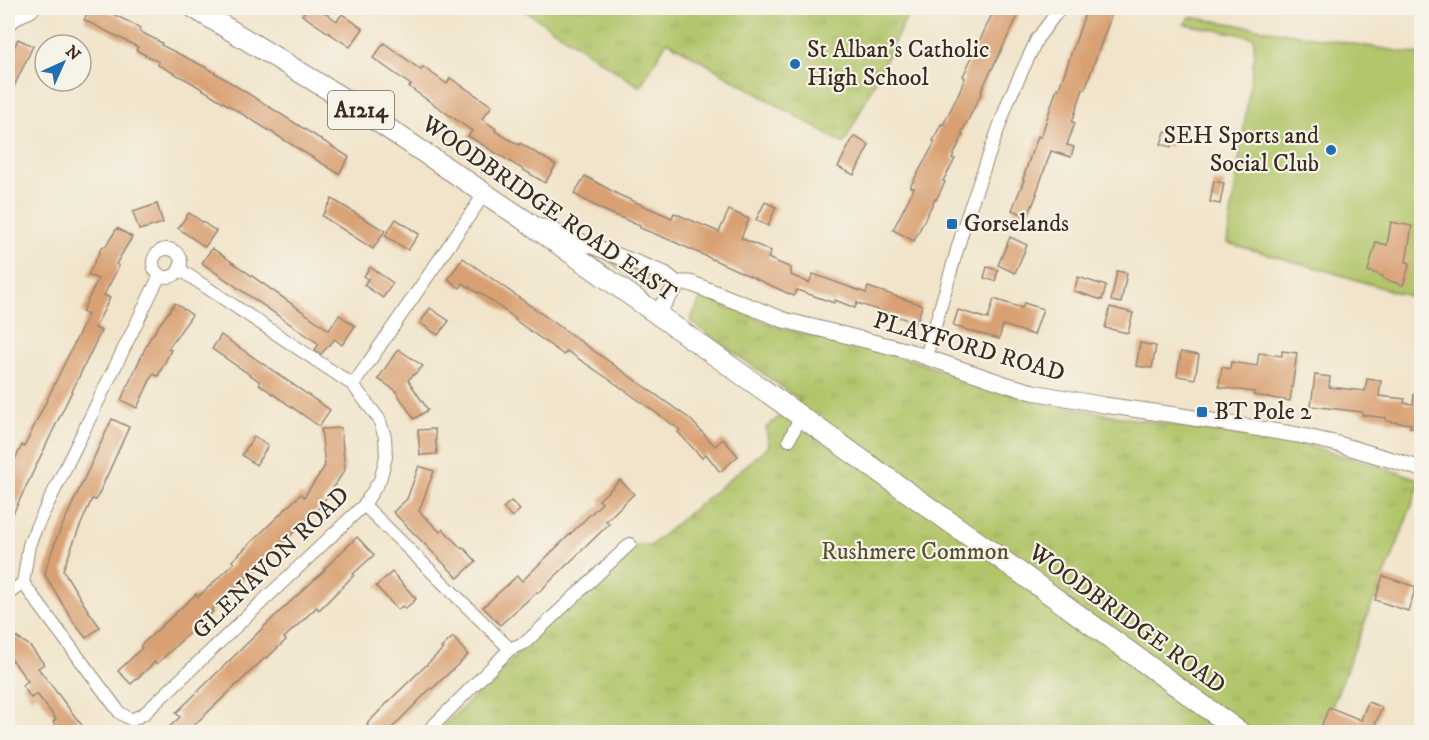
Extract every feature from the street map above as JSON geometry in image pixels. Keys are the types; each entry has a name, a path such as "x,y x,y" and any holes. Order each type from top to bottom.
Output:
{"main road":[{"path":"8,20 29,8"},
{"name":"WOODBRIDGE ROAD EAST","path":"194,8 344,99 485,193 805,419"},
{"name":"WOODBRIDGE ROAD","path":"805,419 1240,732"}],"street":[{"path":"926,357 966,219 1009,99 1037,39 1060,8"},
{"path":"353,385 485,193"},
{"name":"PLAYFORD ROAD","path":"523,219 665,274 677,285 690,283 784,320 926,357 1033,392 1298,435 1338,444 1422,469"},
{"path":"162,250 171,250 180,260 179,269 177,273 169,277 160,275 153,264 155,256 162,250"},
{"name":"GLENAVON ROAD","path":"23,584 120,714 132,720 145,713 364,505 380,480 386,457 385,437 379,419 353,385 179,269"},
{"path":"8,594 23,584 29,545 36,528 160,275"},
{"path":"656,314 677,285"},
{"path":"789,440 805,419"},
{"path":"364,505 510,649"},
{"path":"427,732 510,649 526,642 630,544"}],"green space":[{"name":"St Alban's Catholic High School","path":"521,8 911,8 844,144 667,41 640,87"},
{"name":"SEH Sports and Social Club","path":"1190,17 1421,55 1421,300 1227,243 1254,58 1254,37 1184,24"},
{"path":"605,258 656,278 660,281 660,286 653,294"},
{"name":"Rushmere Common","path":"703,297 784,329 902,357 1033,400 1127,418 1301,444 1421,480 1322,732 437,732 514,658 526,642 630,544 650,546 769,446 766,428 800,400 690,321"}],"building":[{"path":"90,8 101,8 141,28 139,31 162,43 161,45 209,69 349,157 339,174 189,81 158,65 159,62 136,50 138,47 84,20"},
{"path":"307,8 318,8 337,21 342,14 363,29 350,47 302,15"},
{"path":"995,8 1022,8 961,134 963,135 952,158 955,159 943,181 945,182 914,241 893,230 914,188 910,187 957,97 965,78 963,76"},
{"path":"1087,8 1112,13 1072,122 1075,123 1067,145 1074,147 1071,157 1051,151 1028,216 1012,210 1032,151 1038,136 1041,137 1057,88 1059,89"},
{"path":"18,39 33,46 8,99 8,60"},
{"path":"384,43 421,70 423,67 447,84 450,78 492,106 482,119 496,129 495,131 556,165 545,183 468,136 472,131 409,87 411,85 373,58"},
{"path":"1165,132 1175,135 1171,147 1161,144"},
{"path":"854,136 869,145 854,175 838,167"},
{"path":"585,176 619,195 672,218 674,213 719,232 729,210 749,219 741,238 771,251 768,258 791,268 791,275 809,283 813,274 866,293 868,287 922,305 917,323 857,303 855,308 797,290 794,296 640,228 574,194"},
{"path":"1214,181 1224,183 1220,204 1210,202"},
{"path":"332,199 385,231 373,249 322,216"},
{"path":"765,202 776,207 768,226 756,220"},
{"path":"157,204 163,223 139,230 133,212"},
{"path":"189,213 216,231 205,247 178,228"},
{"path":"396,219 419,234 408,250 385,236"},
{"path":"1391,222 1412,226 1406,262 1410,263 1403,285 1383,279 1383,276 1368,271 1376,242 1387,245"},
{"path":"117,228 132,237 116,264 119,266 104,295 110,298 95,328 101,331 8,524 8,474 22,445 24,447 88,315 82,312 98,279 88,275 102,247 106,246"},
{"path":"1010,237 1027,245 1015,273 998,265"},
{"path":"212,248 329,330 339,315 355,326 342,345 335,339 321,354 315,350 319,344 202,263"},
{"path":"463,258 690,419 715,446 723,439 738,456 720,472 706,454 702,458 678,432 680,430 616,384 567,351 564,355 479,292 463,283 460,288 448,279"},
{"path":"370,267 393,283 383,298 364,285 368,279 364,276"},
{"path":"987,267 998,270 995,281 984,278"},
{"path":"1117,271 1127,273 1121,303 1111,301"},
{"path":"1078,277 1106,286 1102,300 1074,291"},
{"path":"994,299 1022,308 1024,303 1043,309 1034,335 1003,325 999,339 953,326 958,310 988,319"},
{"path":"175,303 192,315 168,349 171,350 158,376 153,374 137,408 121,400 150,338"},
{"path":"1110,307 1133,313 1128,333 1105,328"},
{"path":"430,308 449,321 438,335 420,323"},
{"path":"221,335 330,410 319,426 212,349"},
{"path":"1140,343 1156,346 1152,368 1136,366"},
{"path":"398,349 423,366 408,380 428,410 414,419 395,390 378,379"},
{"path":"1282,351 1297,353 1290,401 1253,395 1254,392 1219,387 1222,367 1230,369 1231,362 1257,366 1259,353 1282,356"},
{"path":"1181,352 1199,355 1195,379 1177,376"},
{"path":"1315,375 1330,377 1329,387 1365,391 1367,379 1381,381 1379,396 1405,399 1404,403 1413,404 1414,394 1422,395 1422,429 1410,427 1411,424 1386,421 1386,418 1362,415 1362,412 1311,406"},
{"path":"112,419 129,427 96,500 92,499 63,570 100,627 86,638 74,623 45,575 58,535"},
{"path":"341,428 345,470 320,507 211,610 213,612 157,664 155,662 131,684 118,671 142,648 140,646 196,594 198,597 234,563 232,561 301,494 304,497 325,466 321,429"},
{"path":"435,429 437,454 420,455 418,430"},
{"path":"254,436 268,446 256,465 242,455"},
{"path":"419,466 434,471 419,511 440,532 443,529 476,561 458,578 393,512 407,499"},
{"path":"620,480 634,494 606,521 609,524 538,593 500,625 483,607 517,576 522,581 602,503 599,500"},
{"path":"511,501 520,510 512,517 503,508"},
{"path":"357,537 374,555 319,610 317,607 284,638 286,640 187,732 164,732 180,717 176,713"},
{"path":"392,572 416,599 405,609 402,606 398,610 376,586"},
{"path":"1383,576 1416,587 1408,611 1375,600"},
{"path":"8,632 29,645 44,664 38,668 87,732 61,732 53,722 56,719 37,694 31,698 22,685 28,681 8,655"},
{"path":"453,637 468,655 431,688 388,732 361,732 391,699"},
{"path":"1368,702 1382,707 1372,732 1319,732 1329,707 1361,720"}],"place":[{"name":"St Alban's Catholic High School","path":"795,64"},
{"name":"SEH Sports and Social Club","path":"1331,150"},
{"name":"Gorselands","path":"952,224"},
{"name":"BT Pole 2","path":"1202,412"}]}
